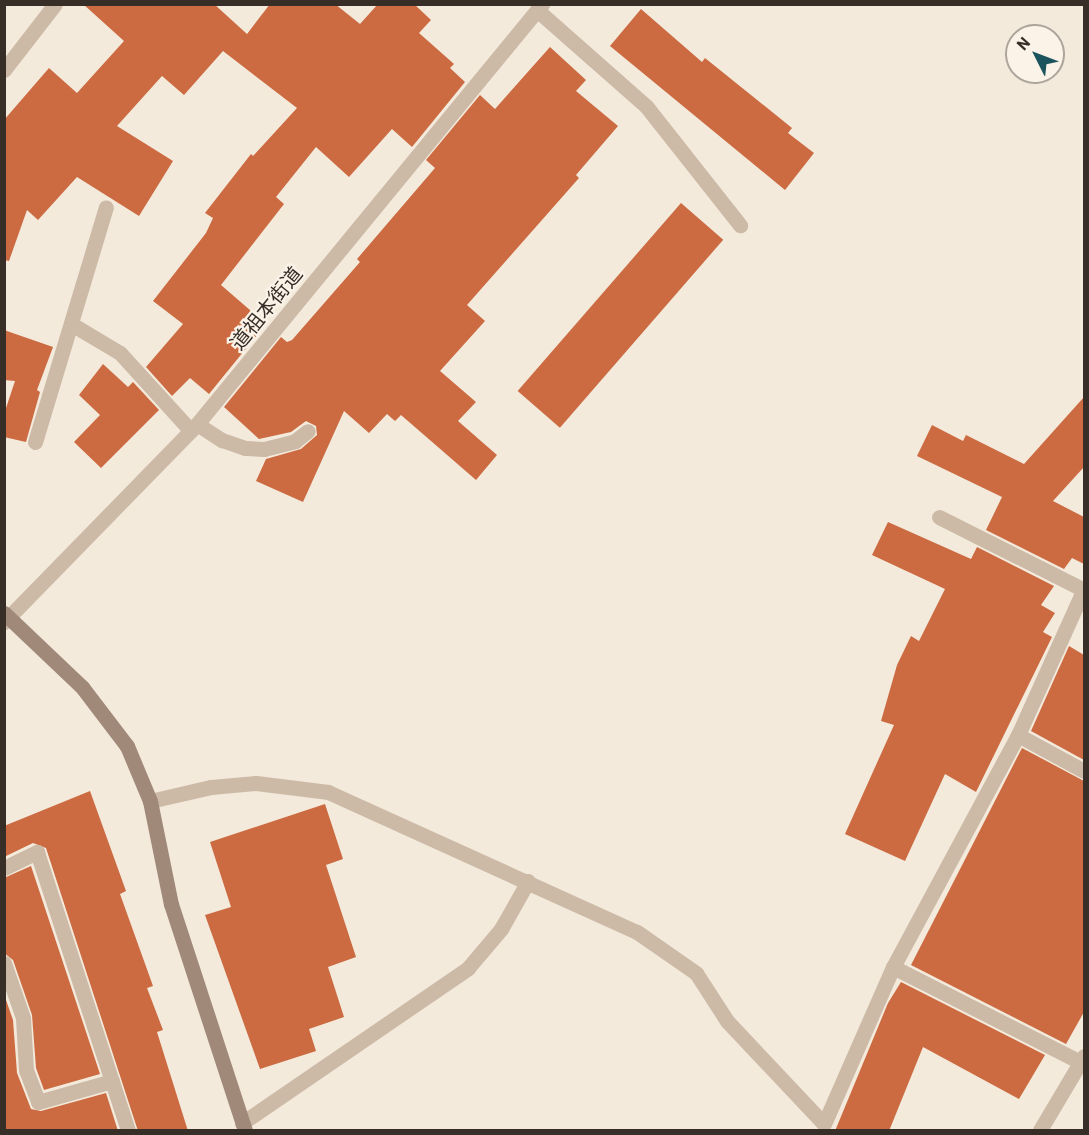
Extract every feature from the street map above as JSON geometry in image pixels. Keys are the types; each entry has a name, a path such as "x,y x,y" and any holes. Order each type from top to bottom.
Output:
{"street":[{"path":"4,70 55,4"},
{"path":"539,7 646,106 740,225"},
{"name":"道祖本街道","path":"7,617 194,428 539,7"},
{"path":"35,442 73,325 106,207"},
{"path":"73,325 120,353 194,428 245,448 264,449 295,441 308,431"},
{"path":"150,801 211,787 256,783 328,792 637,932 696,973 727,1021 824,1124 893,967 1018,735 1084,590 939,517"},
{"path":"7,617 82,687 120,738 150,801 171,904 243,1127 468,968 501,929 528,881"},
{"path":"1018,735 1084,771"},
{"path":"4,868 37,852 128,1131"},
{"path":"4,963 23,1018 26,1070 38,1102 112,1081"},
{"path":"893,967 1081,1067 1040,1131"}],"building":[{"path":"83,4 214,4 247,34 270,4 335,4 360,24 378,4 414,4 431,20 419,33 454,64 450,68 465,82 412,147 392,129 349,177 316,147 276,197 284,204 221,285 266,324 209,394 190,378 172,396 146,367 183,324 153,301 206,233 213,218 205,213 251,154 253,156 297,108 223,51 184,95 162,76 117,126 173,161 139,216 77,177 38,220 27,210 9,261 4,260 4,120 49,68 77,93 124,41"},
{"path":"641,9 702,62 705,58 792,128 788,133 814,153 785,190 610,46"},
{"path":"550,47 586,80 576,91 618,126 576,175 579,178 467,305 485,321 440,371 476,402 458,421 497,455 476,480 401,415 395,421 387,414 369,433 344,411 303,502 256,481 266,459 301,449 317,435 316,426 306,421 291,432 259,439 224,407 281,337 287,342 292,340 360,262 357,259 435,168 426,160 480,95 495,109"},
{"path":"681,203 723,240 560,428 518,391"},
{"path":"4,330 53,347 37,390 40,392 26,442 4,437 4,414 15,381 4,380"},
{"path":"103,364 128,387 133,382 159,410 101,468 74,442 100,415 79,395"},
{"path":"1084,397 1084,467 1053,501 1084,517 1084,564 1072,558 1064,569 986,530 1002,497 917,456 932,425 963,441 966,435 1024,464"},
{"path":"888,522 971,559 977,547 1054,586 1041,605 1055,613 1043,632 1052,637 976,792 945,774 905,861 845,834 894,725 881,721 897,665 911,636 919,641 945,589 872,555"},
{"path":"1069,646 1084,655 1084,760 1031,731"},
{"path":"1022,748 1084,781 1084,1012 1066,1044 911,965"},
{"path":"90,791 126,891 120,894 153,986 147,988 163,1030 157,1032 188,1131 138,1131 46,848 33,843 4,857 4,826"},
{"path":"325,804 343,859 326,865 356,957 328,967 344,1017 309,1029 316,1051 260,1069 205,915 231,907 210,842"},
{"path":"31,866 100,1074 44,1090 36,1068 32,1015 13,960 4,953 4,878"},
{"path":"901,982 1045,1055 1019,1099 923,1047 889,1131 835,1131 888,1003"},
{"path":"4,994 13,1020 17,1073 31,1109 41,1111 106,1093 118,1131 4,1131"}]}
